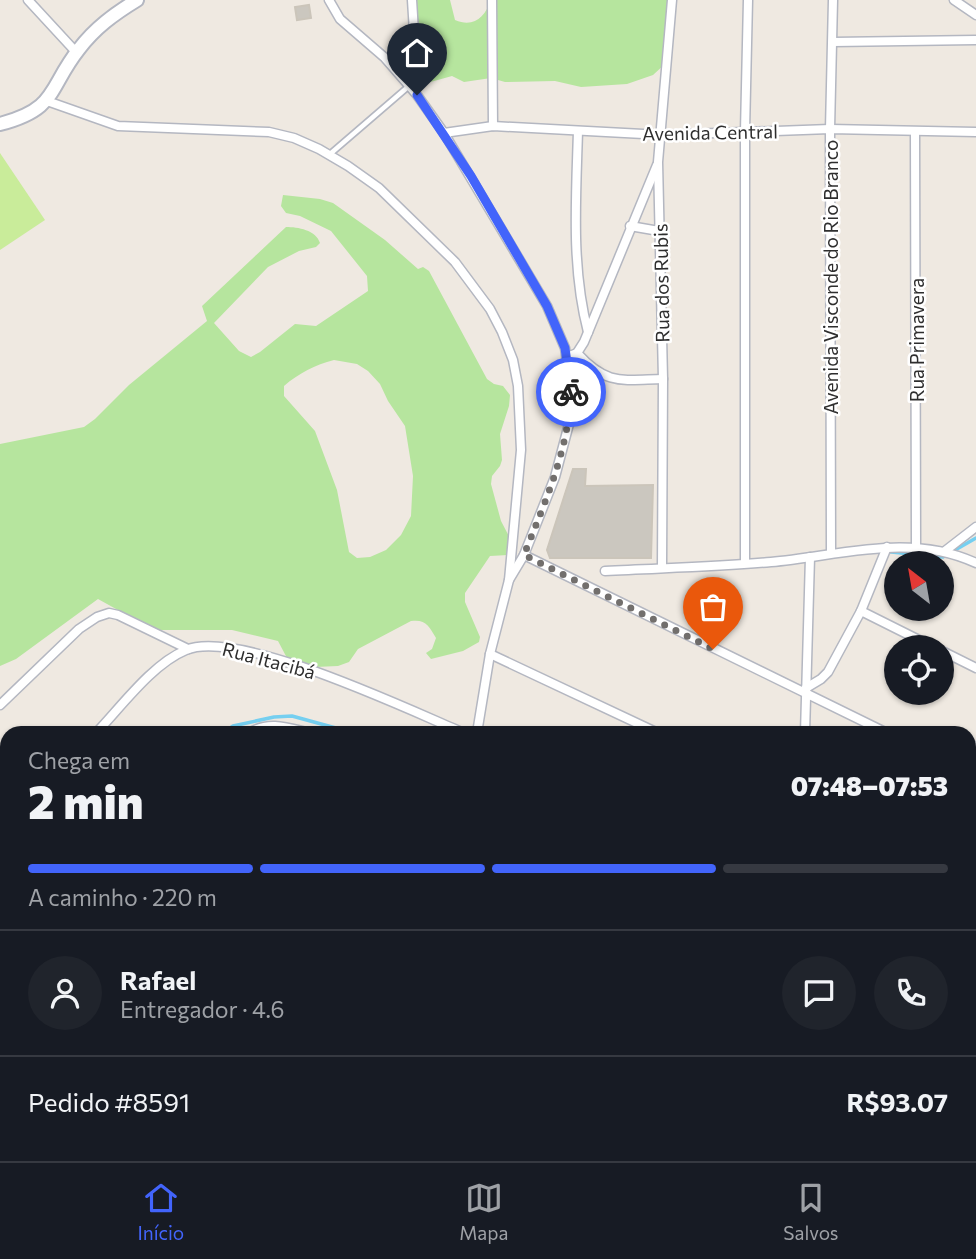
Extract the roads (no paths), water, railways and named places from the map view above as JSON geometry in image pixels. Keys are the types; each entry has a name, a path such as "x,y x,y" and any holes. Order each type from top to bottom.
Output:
{"street":[{"path":"28,0 76,52"},
{"path":"0,124 20,119 47,101 76,52 95,29 137,0"},
{"path":"329,0 340,19 378,52 409,86 444,133 558,328 567,357 571,391 569,424 555,477 524,555 509,580"},
{"path":"409,86 416,64 412,0"},
{"path":"492,0 494,127"},
{"name":"Rua dos Rubis","path":"662,567 663,379 658,162 672,0"},
{"path":"745,564 745,131 748,0"},
{"name":"Avenida Visconde do Rio Branco","path":"831,553 830,129 833,0"},
{"path":"954,0 976,15"},
{"path":"833,42 976,40"},
{"path":"47,101 118,126 269,132 294,138 329,155 379,188 455,262 489,309 513,360 519,386 521,450 509,580 490,654 478,726"},
{"name":"Avenida Central","path":"444,133 494,127 662,135 830,129 976,132"},
{"path":"578,131 578,280 588,332"},
{"name":"Rua Primavera","path":"915,132 916,547"},
{"path":"567,357 577,352 588,332 658,162"},
{"path":"631,226 659,231"},
{"path":"577,352 595,370 618,381 663,379"},
{"path":"605,570 745,564 887,547 946,551 976,527"},
{"path":"806,691 828,672 861,611 887,547"},
{"path":"954,554 976,563"},
{"path":"524,555 874,726"},
{"path":"805,726 810,557"},
{"path":"861,611 908,635"},
{"path":"0,705 79,629 97,617 118,615 188,649"},
{"name":"Rua Itacibá","path":"103,726 158,668 188,649 209,645 254,653 324,675 447,726"},
{"path":"490,654 643,726"},
{"path":"954,657 976,668"}],"lane":[{"path":"329,155 409,86"}],"waterway":[{"path":"953,551 976,538"},
{"path":"233,726 292,716 328,726"}]}
